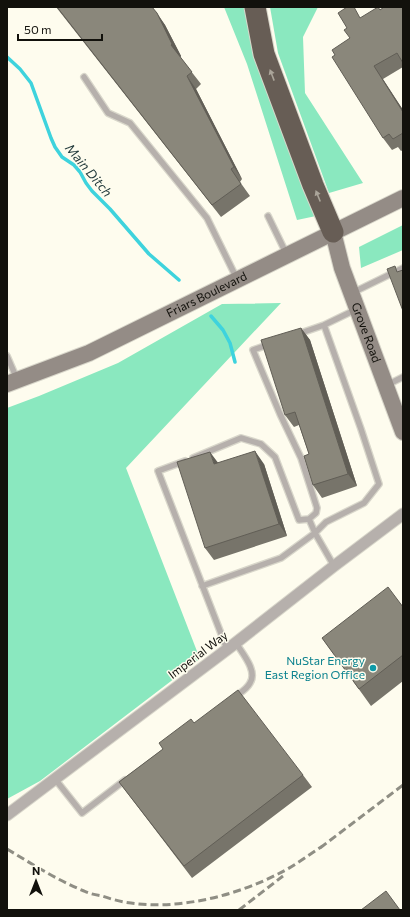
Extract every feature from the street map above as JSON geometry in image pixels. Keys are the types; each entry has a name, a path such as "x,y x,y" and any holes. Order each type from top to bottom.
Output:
{"highway":[{"path":"255,7 264,54 313,185 333,232"}],"main road":[{"name":"Friars Boulevard","path":"12,382 89,353 403,198"},
{"name":"Grove Road","path":"333,232 342,268 386,386 397,411 403,432"}],"street":[{"name":"Imperial Way","path":"7,815 403,514"}],"lane":[{"path":"84,77 108,113 130,122 207,218 238,279"},
{"path":"268,216 287,255"},
{"path":"351,293 403,268"},
{"path":"296,335 324,325 357,309"},
{"path":"202,586 281,558 315,533 326,522 364,503 379,484 324,325"},
{"path":"232,699 250,683 253,677 252,671 249,664 231,646 202,586 158,471 241,438 261,444 275,457 298,520 309,519 316,513 317,508 304,465 280,414 253,350 274,342"},
{"path":"7,356 12,382"},
{"path":"386,386 403,377"},
{"path":"309,519 315,533 334,566"},
{"path":"55,779 82,813 132,775"}],"green space":[{"path":"224,7 249,7 316,216 297,220 247,64"},
{"path":"270,7 318,7 303,37 305,93 363,183 329,193 278,53"},
{"path":"403,225 403,250 361,268 359,247"},
{"path":"281,303 126,468 200,659 40,781 7,799 7,408 118,363 222,304"}],"building":[{"path":"57,7 152,7 157,13 172,44 171,45 192,72 187,76 234,167 231,169 241,184 212,205"},
{"path":"347,7 354,7 360,18 378,7 380,10 384,7 403,7 403,63 397,53 374,66 403,112 403,133 393,139 389,134 383,138 332,57 335,55 332,50 350,38 344,30 347,28 338,13"},
{"path":"395,266 397,272 403,270 403,311 387,269"},
{"path":"301,328 348,474 313,485 304,456 309,454 295,412 285,415 261,340"},
{"path":"255,451 279,524 205,548 177,462 210,452 214,464"},
{"name":"NuStar Energy East Region Office","path":"388,587 403,607 403,655 359,689 322,638"},
{"path":"238,690 303,775 184,866 119,782 163,749 159,743 191,719 194,723"},
{"path":"386,891 400,910 361,910"}],"waterway":[{"name":"Main Ditch","path":"7,57 20,69 31,83 51,138 62,157 74,165 92,191 110,209 149,254 179,280"},
{"name":"Main Ditch","path":"211,316 223,330 230,343 235,362"}],"railway":[{"path":"320,848 403,785"},
{"path":"7,849 54,877 88,893 127,903 168,905 187,903 225,895 244,889 284,871 324,845"},
{"path":"239,910 283,876"}],"place":[{"name":"NuStar Energy East Region Office","path":"373,668"}]}
